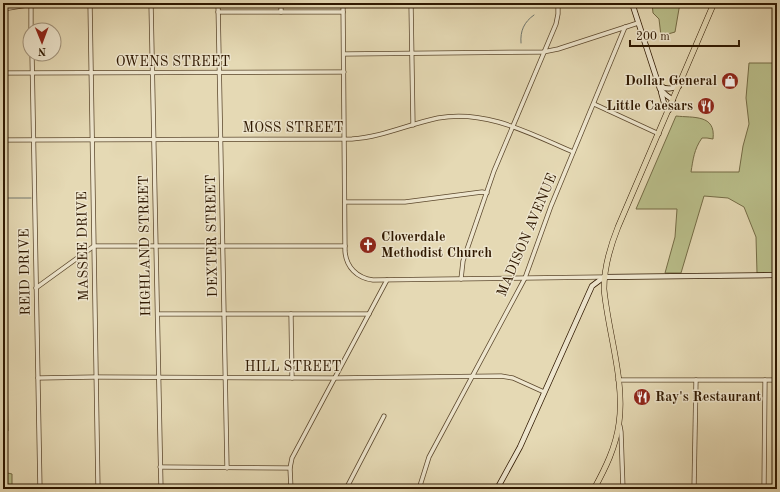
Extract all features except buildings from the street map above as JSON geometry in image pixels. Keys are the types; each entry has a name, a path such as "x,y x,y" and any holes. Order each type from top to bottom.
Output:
{"main road":[{"path":"594,489 608,460 619,424 620,399 605,298 604,277 611,245 714,3"}],"street":[{"path":"3,9 40,3"},
{"name":"MASSEE DRIVE","path":"90,3 98,489"},
{"name":"HIGHLAND STREET","path":"151,3 158,314 160,489"},
{"name":"DEXTER STREET","path":"218,3 227,468"},
{"path":"281,3 281,12"},
{"path":"343,3 345,246 346,259 355,273 369,280 777,276"},
{"path":"411,3 413,125"},
{"path":"461,279 463,261 486,193 557,19 558,3"},
{"path":"632,3 664,103 669,110"},
{"path":"31,5 31,22"},
{"path":"218,12 343,12"},
{"path":"344,54 544,52 558,49 638,23"},
{"name":"MADISON AVENUE","path":"419,489 429,457 525,278 542,228 625,27"},
{"name":"REID DRIVE","path":"32,62 40,489"},
{"name":"OWENS STREET","path":"3,73 344,72"},
{"path":"659,87 665,89 679,86"},
{"path":"659,87 666,96 673,100"},
{"path":"594,104 659,134"},
{"name":"MOSS STREET","path":"3,140 368,138 439,118 468,116 484,118 512,127 573,152"},
{"path":"345,202 405,202 482,192 486,193"},
{"path":"36,288 94,246 345,246"},
{"path":"497,489 520,447 592,286 604,277"},
{"path":"291,489 290,468 292,458 387,280"},
{"path":"158,314 368,314"},
{"path":"291,314 292,378"},
{"name":"HILL STREET","path":"38,378 507,377 544,392"},
{"path":"618,380 777,380"},
{"path":"694,489 696,380"},
{"path":"764,489 765,380"},
{"path":"346,489 384,416"},
{"path":"619,424 621,432 623,489"},
{"path":"160,467 290,468"}],"green space":[{"path":"652,3 680,3 675,32 661,36 659,19 653,13"},
{"path":"749,63 777,63 777,273 757,273 756,237 744,207 728,198 704,196 681,273 665,273 675,237 677,209 636,209 676,116 696,118 707,121 711,125 713,131 713,139 702,138 699,142 694,155 691,172 739,172 743,146 749,124 746,98"},
{"path":"4,167 8,431 3,431"},
{"path":"3,472 12,474 12,489 3,489"}],"waterway":[{"path":"521,43 523,27 534,15"},
{"path":"3,198 31,198"}],"place":[{"name":"Dollar General","path":"730,81"},
{"name":"Little Caesars","path":"706,106"},
{"name":"Cloverdale Methodist Church","path":"368,245"},
{"name":"Ray's Restaurant","path":"642,397"}]}
